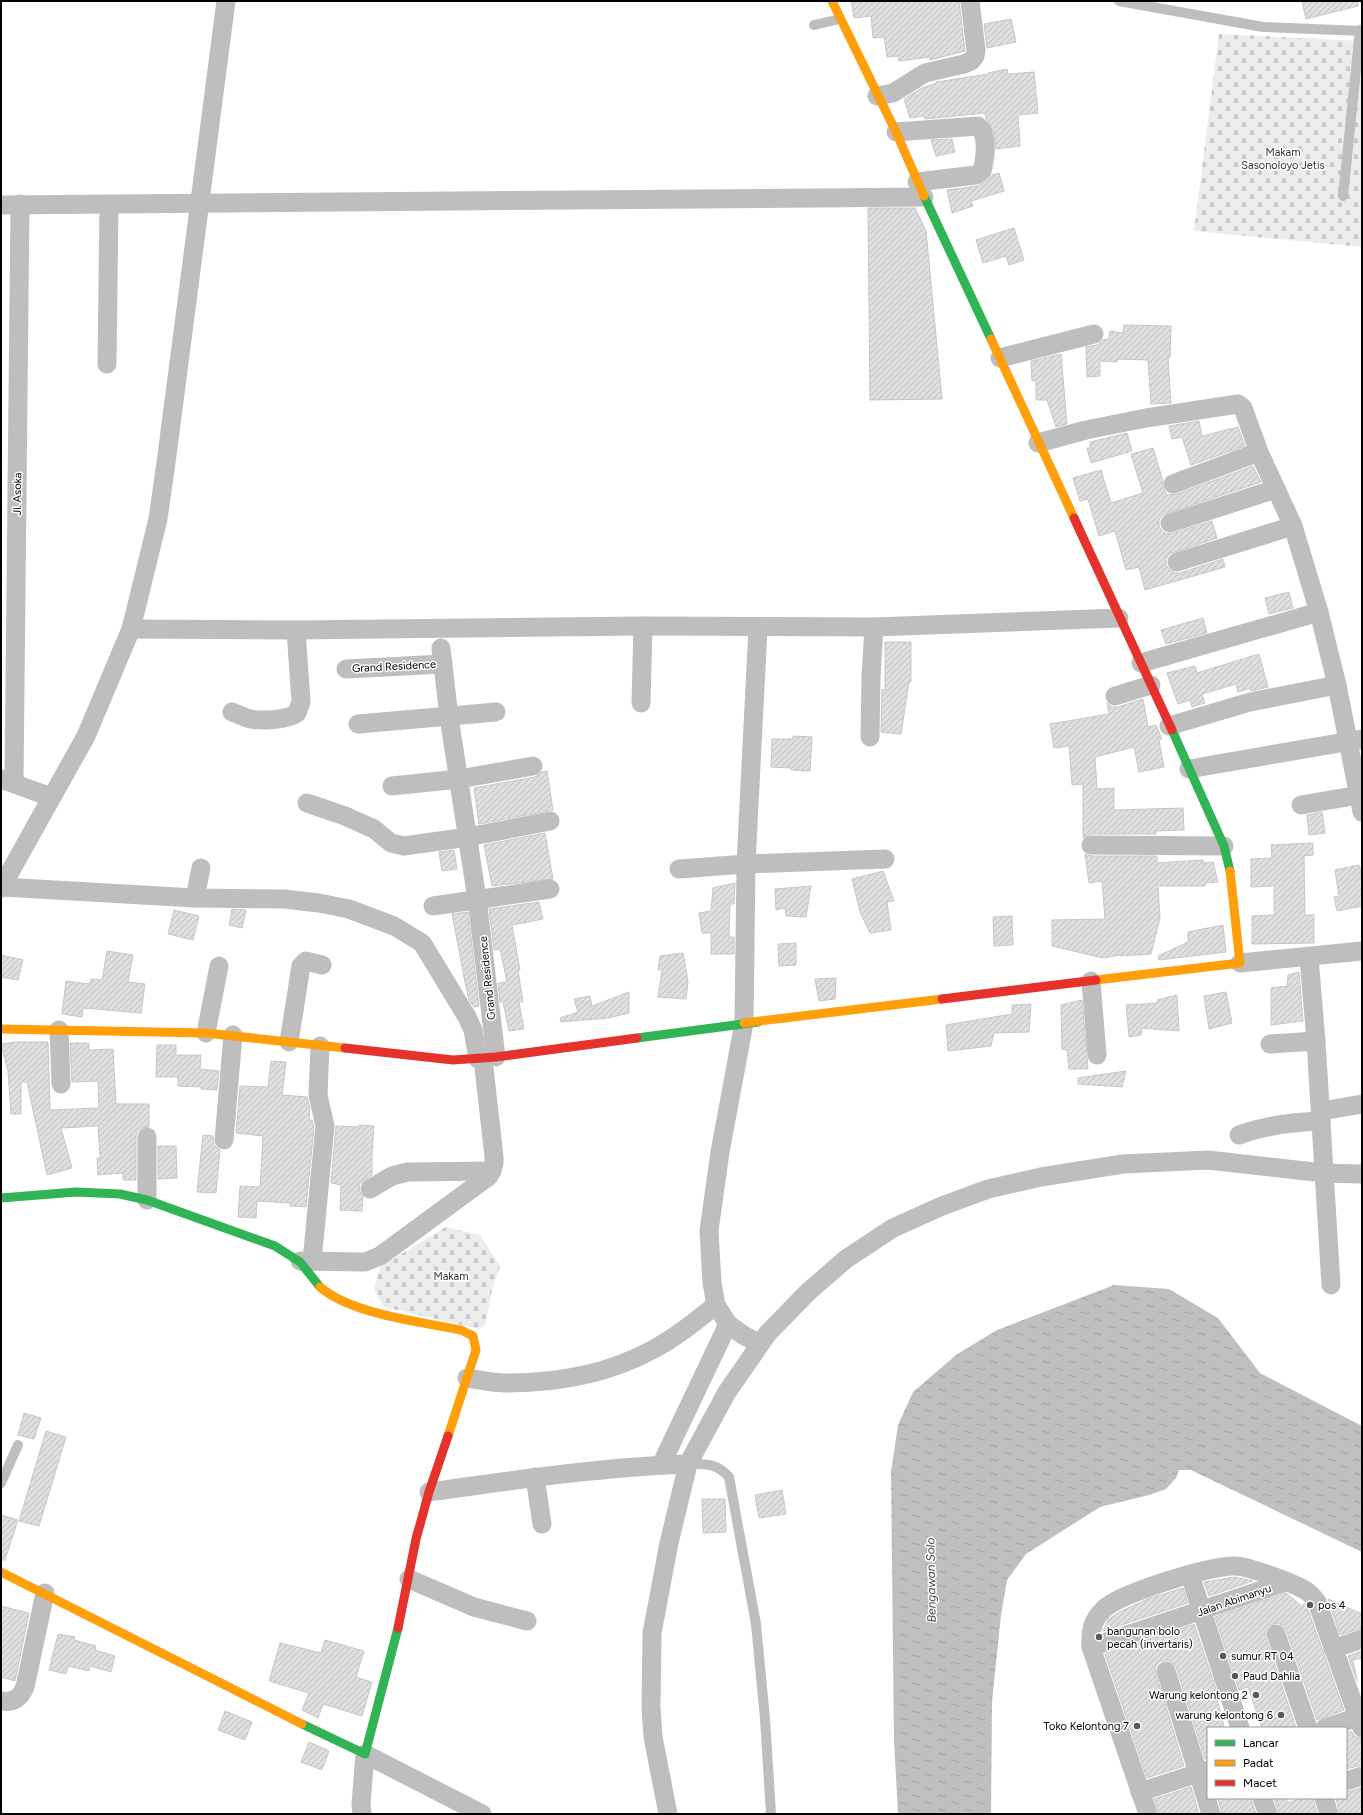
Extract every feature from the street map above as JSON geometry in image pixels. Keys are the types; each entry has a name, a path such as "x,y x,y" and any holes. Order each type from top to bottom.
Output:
{"street":[{"path":"1,1198 76,1192 120,1194 146,1200 275,1246 306,1261 365,1262 380,1256 484,1182 492,1171 494,1164 486,1058 468,1017 422,944 394,926 348,909 319,902 284,899 195,898 1,887 86,736 131,629 158,519 226,1"},
{"path":"832,1 877,96 896,132 920,190 1000,358 1212,817 1224,846 1230,873 1240,964"},
{"path":"877,96 893,93 925,73 971,61 975,56 976,50 970,1"},
{"path":"1,205 199,204 920,190 976,175 982,171 985,160 982,131 978,126 896,132"},
{"name":"Jl. Asoka","path":"8,781 20,204"},
{"path":"107,364 109,204"},
{"path":"1000,358 1094,334"},
{"path":"1038,443 1086,430 1146,418 1238,404 1243,408 1259,452 1292,526 1319,612 1337,685 1355,740 1360,804 1301,805"},
{"path":"1173,484 1259,452"},
{"path":"1170,523 1276,489"},
{"path":"1177,562 1292,526"},
{"path":"1141,662 1319,612"},
{"path":"131,629 296,630 643,626 758,628 874,627 1119,618"},
{"path":"641,703 643,626"},
{"path":"870,737 871,676 874,627"},
{"path":"758,628 746,864 744,1023 720,1152 709,1232 712,1283 716,1305 728,1324 743,1336 760,1344"},
{"path":"232,712 248,718 263,719 283,719 297,713 300,702 296,630"},
{"name":"Grand Residence","path":"346,669 442,656 449,717 477,899 486,1058"},
{"path":"1115,696 1151,685"},
{"path":"1169,726 1250,702 1337,685"},
{"path":"358,724 496,712"},
{"path":"1189,769 1355,740"},
{"path":"392,786 459,779 533,766"},
{"path":"8,781 51,797"},
{"path":"306,803 344,816 374,829 397,846 413,846 468,838 550,821"},
{"path":"1091,845 1224,846"},
{"path":"679,869 746,864 886,859"},
{"path":"195,898 201,868"},
{"path":"433,906 550,889"},
{"path":"1,1029 106,1032 206,1032 453,1060 486,1058 744,1023 1091,981 1362,951"},
{"path":"1308,958 1316,1040 1331,1285"},
{"path":"290,1042 301,966 306,961 322,965"},
{"path":"206,1032 219,966"},
{"path":"1091,981 1097,1055"},
{"path":"60,1030 61,1084"},
{"path":"224,1140 233,1035"},
{"path":"1270,1044 1316,1040"},
{"path":"320,1046 318,1095 325,1126 306,1261 314,1282 324,1290 347,1302 366,1309 470,1333 474,1340 476,1350 429,1492 416,1538 395,1645 365,1754 361,1804 362,1814"},
{"path":"1239,1135 1251,1130 1321,1116 1362,1104"},
{"path":"146,1200 147,1136"},
{"path":"668,1814 653,1737 651,1715 652,1633 669,1543 688,1464 727,1392 760,1344 768,1333 808,1292 846,1259 893,1228 942,1206 988,1189 1041,1177 1124,1164 1208,1160 1323,1173 1362,1174"},
{"path":"370,1189 392,1176 421,1170 492,1171"},
{"path":"467,1378 505,1383 543,1382 581,1376 611,1367 653,1350 686,1329 716,1305"},
{"path":"661,1465 728,1324"},
{"path":"429,1492 535,1478 661,1465 688,1464"},
{"path":"535,1478 542,1524"},
{"path":"1148,1814 1091,1647 1090,1632 1096,1619 1103,1609 1114,1601 1130,1594 1220,1566 1236,1566 1252,1569 1308,1592 1314,1597 1360,1722 1331,1727"},
{"path":"1,1572 45,1593 265,1707 365,1754 482,1814"},
{"path":"1190,1575 1240,1727"},
{"path":"408,1579 474,1607 527,1621"},
{"name":"Jalan Abimanyu","path":"1091,1647 1202,1612 1286,1582"},
{"path":"1,1701 16,1699 20,1696 25,1687 45,1593"},
{"path":"1276,1634 1308,1727"},
{"path":"1333,1649 1362,1639"},
{"path":"1166,1671 1203,1772 1207,1793"},
{"path":"1140,1792 1203,1772"},
{"path":"1347,1782 1362,1776"},
{"path":"1208,1799 1211,1814"},
{"path":"1262,1799 1268,1814"},
{"path":"1324,1799 1329,1814"}],"lane":[{"path":"1119,1 1263,26 1361,30 1343,196"},
{"path":"814,25 840,19"},
{"path":"1,1483 18,1445"},
{"path":"688,1464 706,1464 722,1468 729,1477 756,1624 765,1719 771,1814"}],"green space":[{"name":"Makam Sasonoloyo Jetis","path":"1219,34 1362,41 1362,247 1194,231"},
{"name":"Makam","path":"446,1227 480,1235 500,1266 492,1290 485,1325 479,1329 384,1307 374,1290 380,1267"}],"water":[{"name":"Bengawan Solo","path":"1114,1285 1169,1289 1218,1318 1260,1373 1362,1426 1362,1552 1191,1470 1179,1470 1176,1478 1166,1489 1149,1495 1100,1507 1026,1554 1007,1580 1001,1615 992,1702 991,1814 898,1814 894,1740 891,1472 898,1425 913,1392 956,1355 997,1330"}],"building":[{"path":"851,1 959,1 965,51 930,60 930,57 899,61 898,56 887,57 884,37 873,38 871,16 854,18"},
{"path":"1302,1 1358,1 1358,6 1306,19"},
{"path":"1011,19 1016,42 987,48 984,24"},
{"path":"1007,69 1008,74 1034,72 1038,113 1018,115 1020,146 996,149 994,133 985,113 925,119 924,116 910,118 904,99 922,88 937,83 936,82 989,74 988,73"},
{"path":"952,139 955,152 936,156 931,140"},
{"path":"999,173 1004,191 971,201 973,206 952,213 947,190 978,186 988,180 992,175"},
{"path":"868,208 915,208 926,231 942,399 870,400"},
{"path":"1014,228 1024,260 1009,265 1006,256 983,263 976,240"},
{"path":"1124,325 1171,326 1170,358 1168,358 1171,403 1151,404 1148,360 1118,359 1117,362 1100,361 1100,376 1087,377 1086,347 1097,345 1103,340 1109,339 1110,331 1123,333"},
{"path":"1061,354 1067,424 1056,427 1047,400 1036,400 1036,380 1032,381 1031,361"},
{"path":"1199,421 1202,436 1238,427 1245,446 1191,465 1182,437 1172,439 1169,426"},
{"path":"1127,433 1132,451 1091,463 1087,448 1090,448 1090,442"},
{"path":"1153,448 1163,481 1163,487 1167,495 1177,494 1253,466 1261,482 1162,515 1159,520 1159,526 1162,531 1167,534 1212,521 1217,538 1169,554 1166,559 1166,565 1170,570 1175,573 1180,573 1223,559 1225,567 1145,590 1139,567 1126,570 1115,531 1099,536 1088,499 1080,501 1073,478 1101,470 1111,503 1143,493 1131,454"},
{"path":"1289,592 1293,608 1269,614 1265,598"},
{"path":"1203,618 1207,633 1166,644 1161,630"},
{"path":"885,642 911,642 911,682 909,682 901,734 881,732 882,689 885,690"},
{"path":"1259,654 1268,687 1251,691 1250,688 1238,692 1236,684 1202,694 1205,703 1192,707 1190,700 1178,704 1167,673 1195,666 1197,673"},
{"path":"1143,699 1148,727 1156,725 1162,739 1159,740 1164,767 1139,772 1134,747 1095,757 1097,789 1114,788 1114,810 1183,808 1184,830 1156,831 1156,834 1091,834 1083,838 1083,784 1072,785 1069,746 1054,748 1050,724 1109,714 1107,703 1112,707 1118,707"},
{"path":"793,736 812,737 810,771 771,767 772,739 793,739"},
{"path":"547,771 553,810 479,824 474,788 535,777 542,772"},
{"path":"1322,812 1325,833 1309,835 1307,815"},
{"path":"545,833 553,879 492,886 484,845"},
{"path":"1313,843 1313,855 1304,856 1305,915 1314,915 1314,943 1252,944 1252,916 1274,915 1274,886 1251,887 1251,859 1272,858 1271,845"},
{"path":"454,850 457,869 442,871 439,852"},
{"path":"1085,854 1091,856 1157,856 1157,863 1203,860 1203,863 1213,862 1218,882 1205,883 1205,886 1158,886 1160,918 1151,954 1120,955 1103,958 1052,946 1052,920 1105,919 1102,881 1089,883"},
{"path":"1359,865 1362,877 1362,906 1337,911 1334,897 1339,896 1335,870"},
{"path":"883,871 894,901 887,902 891,930 870,933 860,912 852,879"},
{"path":"735,883 734,904 730,904 729,937 734,937 734,954 711,954 711,933 702,933 699,913 711,911 713,888"},
{"path":"811,886 806,917 786,916 785,908 776,910 775,889"},
{"path":"539,902 543,919 512,925 520,970 518,970 523,1002 519,1002 524,1029 509,1031 503,1002 500,1002 498,983 507,982 500,949 494,950 489,909"},
{"path":"232,909 246,910 242,928 229,925"},
{"path":"174,910 199,916 193,940 168,934"},
{"path":"468,912 479,1006 474,1007 469,1000 452,914"},
{"path":"1012,916 1013,945 994,946 993,917"},
{"path":"1223,925 1226,952 1159,960 1158,956 1188,942 1188,932"},
{"path":"796,943 796,965 779,966 778,944"},
{"path":"107,951 133,955 128,982 145,984 141,1013 83,1008 82,1017 62,1014 66,981 90,984 91,979 102,980"},
{"path":"683,953 688,981 686,999 658,997 662,970 658,970 660,956"},
{"path":"1,955 23,960 18,980 1,977"},
{"path":"1299,972 1303,1021 1271,1025 1271,988 1287,986 1288,975"},
{"path":"836,978 835,999 819,1001 815,979"},
{"path":"629,992 629,1013 608,1018 561,1022 560,1018 578,1012 574,999 590,996 592,1006"},
{"path":"1226,992 1232,1023 1209,1029 1204,996"},
{"path":"1177,995 1179,1031 1142,1028 1141,1035 1129,1037 1126,1005 1158,1003 1157,1000"},
{"path":"1082,1000 1088,1069 1069,1069 1067,1050 1062,1049 1061,1005"},
{"path":"1031,1004 1029,1032 994,1033 991,1046 948,1051 946,1025 1012,1014 1012,1005"},
{"path":"15,1042 48,1042 50,1110 99,1108 98,1081 72,1082 70,1043 89,1043 89,1050 113,1049 116,1104 149,1104 149,1127 141,1128 137,1132 136,1137 136,1180 123,1180 123,1173 98,1175 97,1158 100,1158 98,1126 61,1128 72,1168 47,1175 27,1082 21,1082 21,1114 11,1114 8,1071 1,1044"},
{"path":"157,1045 176,1045 176,1055 201,1055 200,1069 219,1071 217,1090 201,1089 201,1087 178,1086 178,1077 156,1077"},
{"path":"271,1061 286,1062 282,1095 307,1097 310,1108 309,1120 312,1120 314,1127 306,1207 290,1206 290,1203 257,1201 256,1218 238,1217 240,1186 260,1187 263,1136 236,1133 240,1086 268,1087"},
{"path":"1126,1071 1122,1087 1078,1084 1078,1078"},
{"path":"359,1125 374,1126 372,1175 360,1184 359,1190 363,1197 362,1211 340,1210 341,1185 331,1183 336,1126 359,1127"},
{"path":"203,1135 213,1136 214,1145 220,1150 216,1193 197,1192"},
{"path":"158,1146 176,1146 177,1178 158,1179"},
{"path":"24,1413 41,1418 34,1439 18,1435"},
{"path":"46,1431 66,1437 39,1526 19,1521"},
{"path":"782,1490 786,1514 759,1518 755,1495"},
{"path":"702,1499 725,1499 726,1532 703,1533"},
{"path":"1,1515 18,1520 5,1560 1,1560"},
{"path":"1235,1577 1253,1581 1209,1596 1204,1582"},
{"path":"1183,1588 1188,1603 1103,1631 1108,1620 1119,1612 1150,1598"},
{"path":"1286,1593 1303,1607 1304,1603 1307,1607 1344,1710 1317,1720 1286,1630 1278,1623 1273,1624 1268,1627 1265,1632 1266,1638 1296,1727 1262,1727 1248,1687 1239,1690 1215,1617"},
{"path":"1328,1599 1362,1614 1362,1628 1340,1635"},
{"path":"1,1606 29,1613 15,1681 1,1677"},
{"path":"1194,1624 1218,1695 1216,1695 1224,1726 1207,1727 1207,1759 1205,1759 1176,1667 1168,1660 1162,1661 1158,1663 1155,1668 1156,1674 1184,1766 1147,1778 1105,1654"},
{"path":"58,1634 75,1637 74,1640 96,1646 95,1650 115,1656 111,1672 90,1666 89,1671 68,1666 66,1674 49,1670"},
{"path":"325,1640 364,1651 356,1677 372,1682 362,1716 323,1704 318,1718 302,1710 309,1693 269,1681 280,1643 321,1653"},
{"path":"1362,1651 1362,1658 1353,1660 1357,1681 1348,1656"},
{"path":"225,1711 252,1722 245,1740 218,1730"},
{"path":"1351,1731 1355,1737 1362,1739 1362,1765 1347,1769 1347,1733"},
{"path":"309,1742 329,1751 322,1770 301,1762"},
{"path":"1191,1787 1199,1814 1159,1814 1154,1799"},
{"path":"1362,1788 1362,1814 1340,1814 1336,1799 1347,1799 1347,1792"},
{"path":"1218,1799 1251,1799 1256,1814 1222,1814"},
{"path":"1274,1799 1287,1799 1287,1803 1299,1799 1313,1799 1317,1814 1279,1814"}],"traffic: fast":[{"path":"924,196 991,339"},
{"path":"1172,730 1224,846 1230,871"},
{"path":"637,1038 758,1022"},
{"path":"1,1198 76,1192 120,1194 147,1200 275,1246 300,1262 320,1287"},
{"path":"302,1724 365,1754 398,1628"}],"traffic: slow":[{"path":"832,1 896,132 924,196"},
{"path":"991,339 1074,518"},
{"path":"1096,980 1240,963 1230,871"},
{"path":"744,1023 942,999"},
{"path":"1,1029 206,1033 345,1048"},
{"path":"320,1287 349,1304 387,1316 461,1330 473,1336 476,1350 448,1436"},
{"path":"1,1572 302,1724"}],"traffic: jam":[{"path":"1074,518 1172,730"},
{"path":"942,999 1096,980"},
{"path":"345,1048 453,1060 496,1057 637,1038"},
{"path":"398,1628 416,1539 429,1492 448,1436"}],"place":[{"name":"pos 4","path":"1310,1605"},
{"name":"bangunan bolo pecah (invertaris)","path":"1099,1637"},
{"name":"sumur RT 04","path":"1223,1656"},
{"name":"Paud Dahlia","path":"1235,1676"},
{"name":"Warung kelontong 2","path":"1256,1695"},
{"name":"warung kelontong 6","path":"1281,1715"},
{"name":"Toko Kelontong 7","path":"1137,1726"}]}
